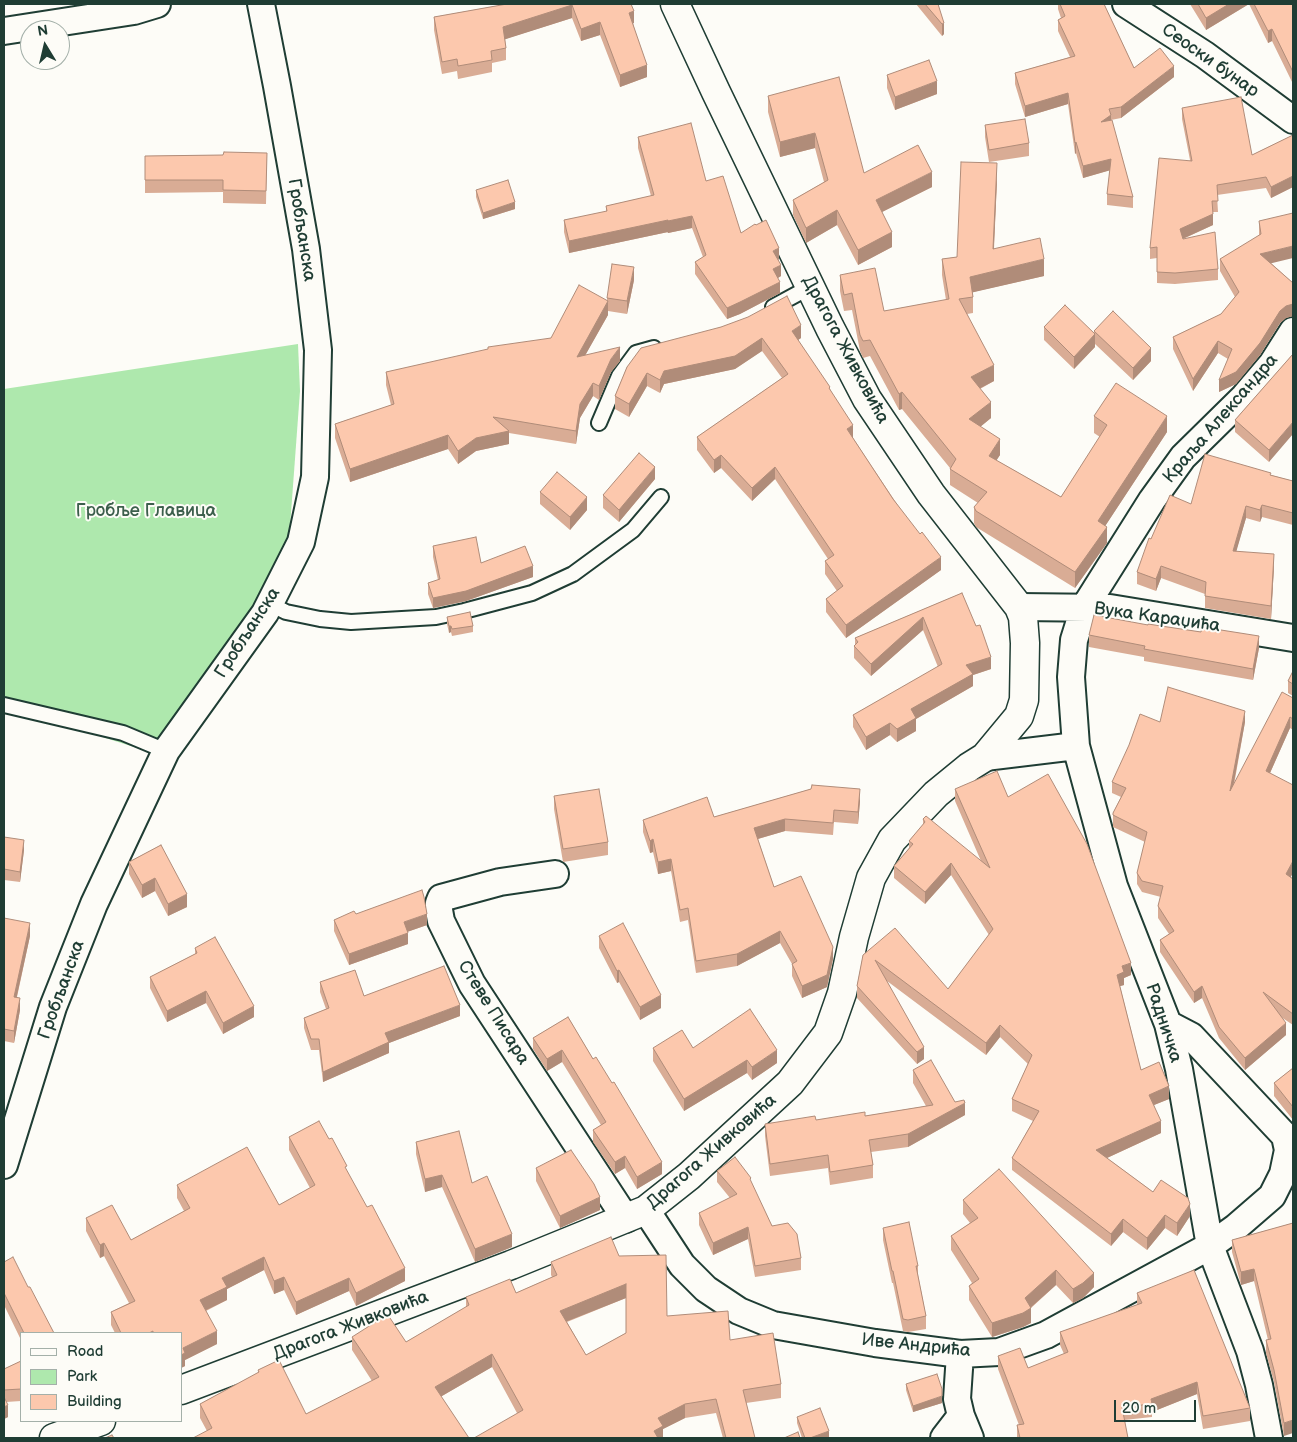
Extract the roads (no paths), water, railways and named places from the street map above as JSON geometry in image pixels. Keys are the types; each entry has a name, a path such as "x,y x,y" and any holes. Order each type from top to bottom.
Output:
{"street":[{"path":"4,31 134,10 157,4"},
{"name":"Гробљанска","path":"4,1166 53,1007 94,904 166,751 265,613 301,542 314,477 318,350 306,249 261,4"},
{"name":"Драгога Живковића","path":"182,1390 511,1265 636,1214 689,1176 790,1083 828,1033 842,993 854,937 870,878 892,840 936,794 985,757 1019,716 1024,700 1025,643 1023,617 1019,607 931,494 867,399 810,287 675,4"},
{"name":"Сеоски бунар","path":"1126,4 1205,55 1293,120"},
{"name":"Краља Александра","path":"1084,608 1152,500 1183,457 1244,397 1272,364 1293,331"},
{"name":"Вука Караџића","path":"1019,607 1110,608 1293,638"},
{"name":"Радничка","path":"1084,608 1074,640 1070,677 1076,746 1114,886 1168,1024 1210,1246 1250,1351 1259,1385 1269,1438"},
{"name":"Драгога Живковића","path":"985,757 1076,746"},
{"name":"Стеве Писара","path":"555,874 500,882 442,898 439,903 439,910 448,936 472,984 636,1214"},
{"name":"Иве Андрића","path":"636,1214 706,1289 739,1311 773,1325 875,1343 960,1354 999,1352 1046,1335 1210,1246 1235,1228 1272,1196 1282,1174 1288,1150 1285,1136 1191,1036 1168,1024"},
{"path":"944,1438 965,1427 957,1399 960,1354"},
{"path":"54,1438 98,1422"}],"lane":[{"path":"761,314 810,287"},
{"path":"599,423 618,376 636,353 663,346"},
{"path":"270,604 286,612 320,619 351,622 436,617 490,604 532,592 573,574 633,530 661,497"},
{"path":"4,705 123,733 166,751"}],"park label":[{"name":"Гробље Главица","path":"146,511"}]}
